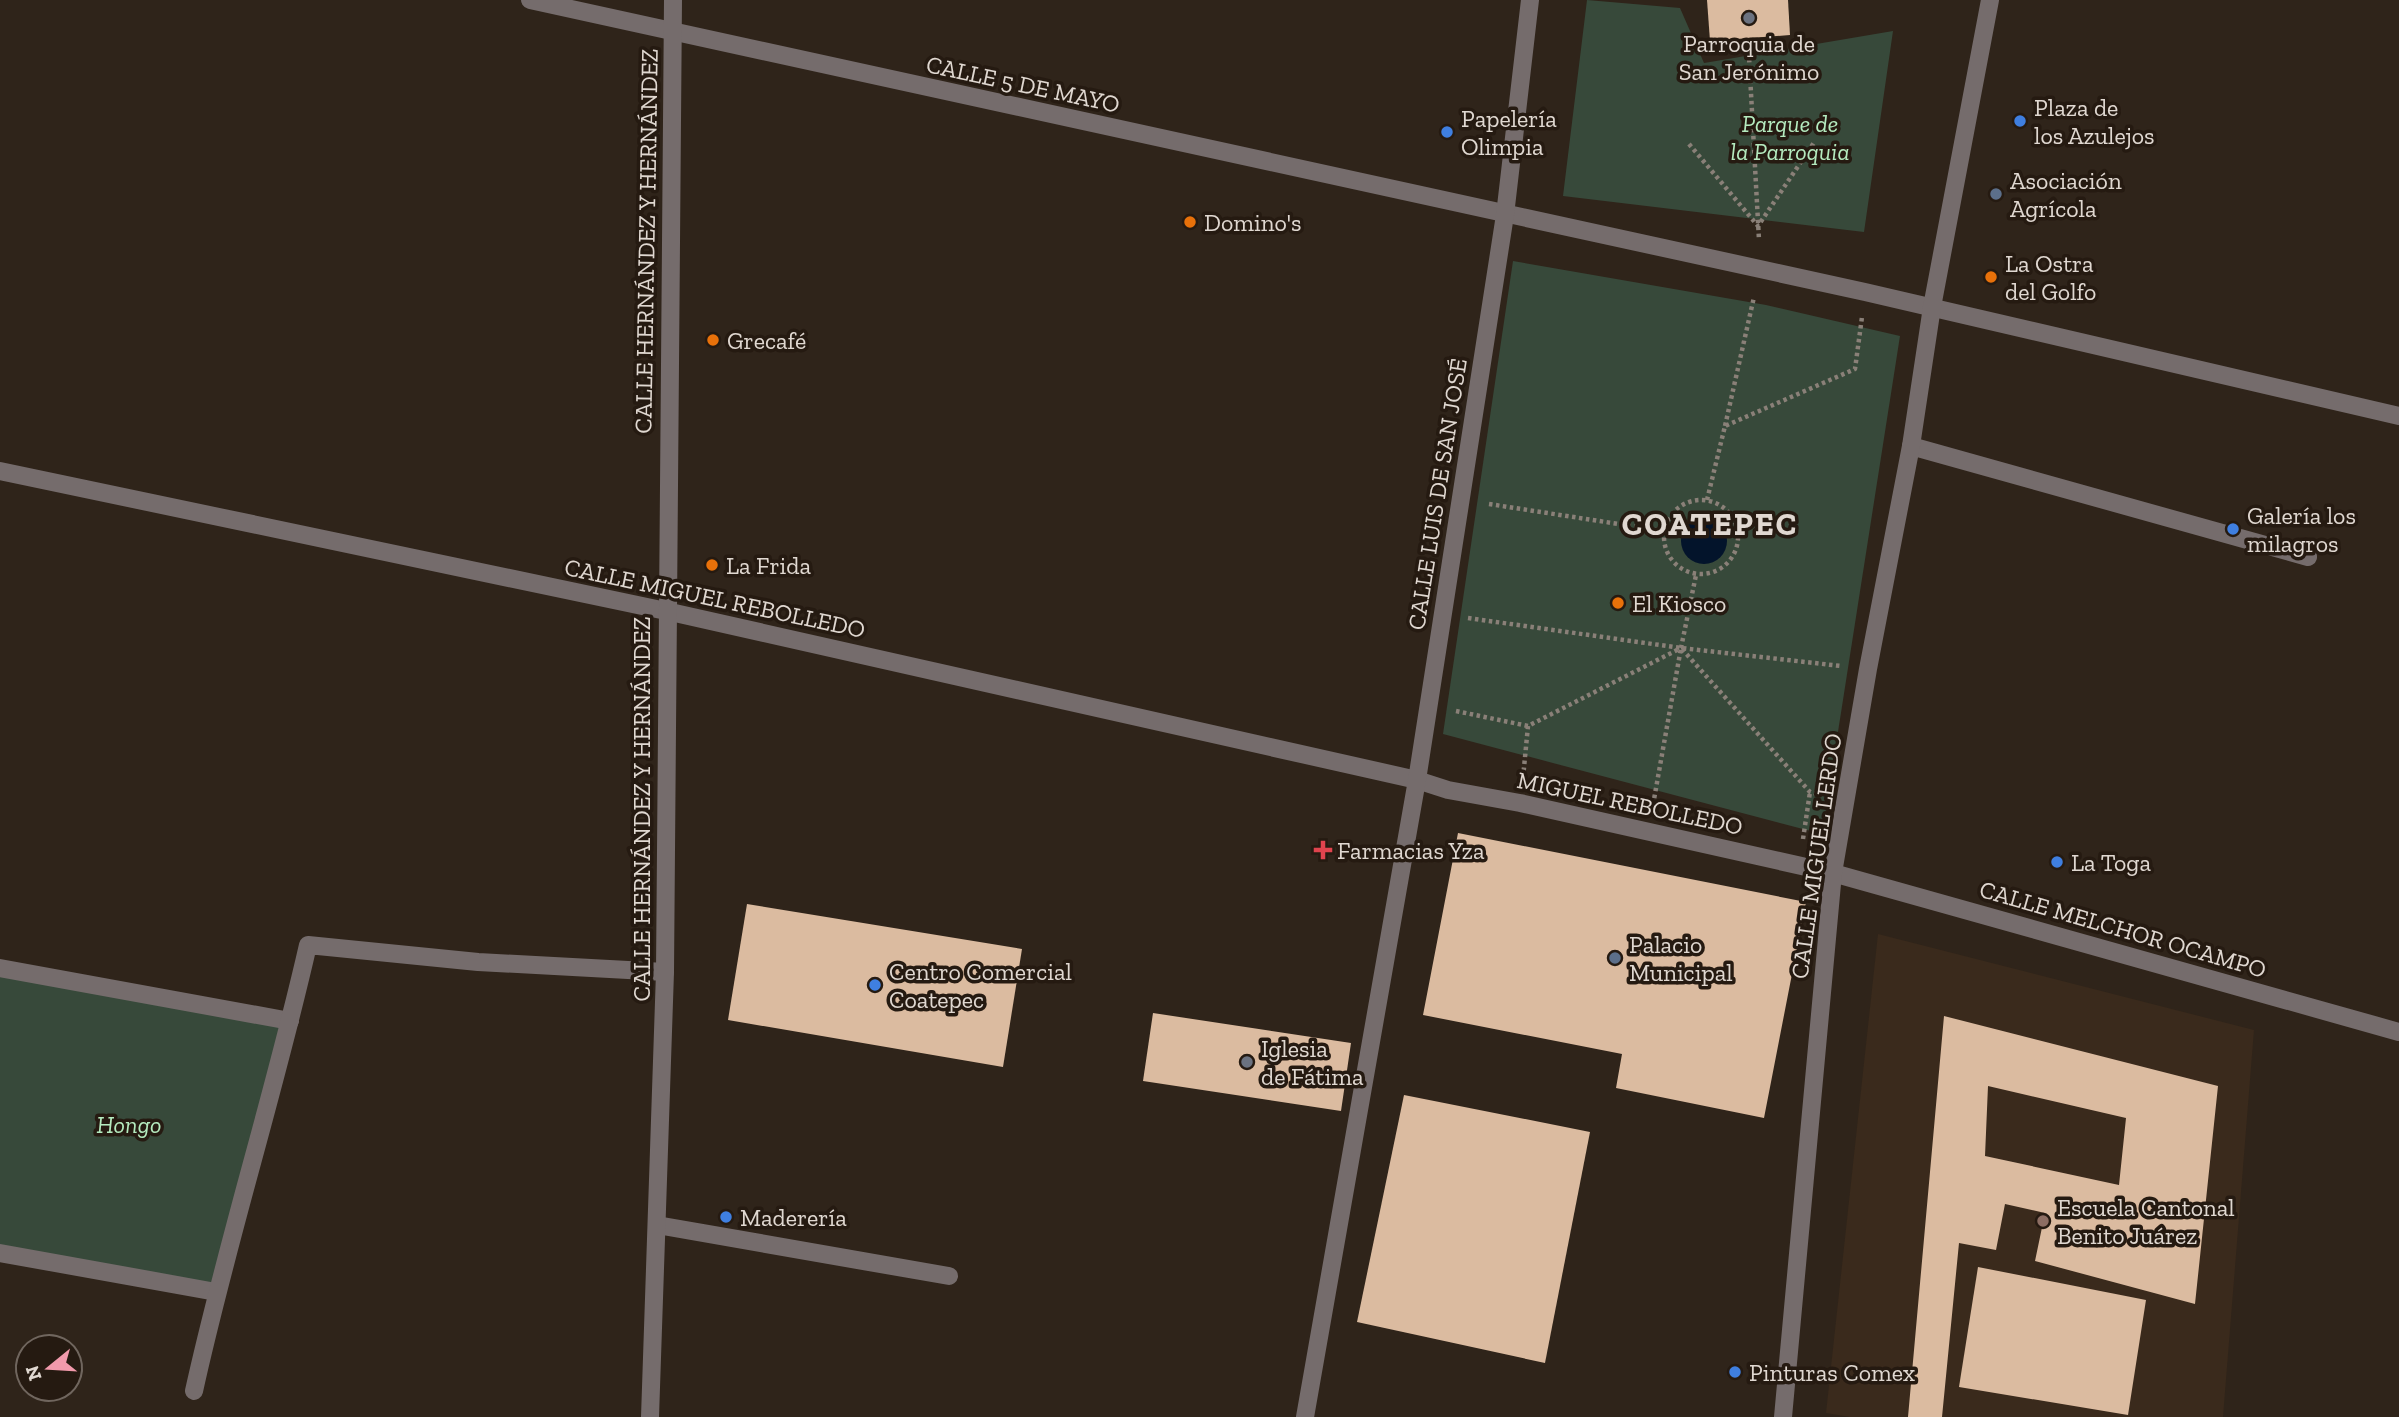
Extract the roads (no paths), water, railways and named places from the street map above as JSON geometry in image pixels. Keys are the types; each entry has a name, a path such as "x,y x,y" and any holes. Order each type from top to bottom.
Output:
{"street":[{"name":"CALLE 5 DE MAYO","path":"530,0 1865,292 2399,416"},
{"name":"CALLE HERNÁNDEZ Y HERNÁNDEZ","path":"650,1417 665,972 673,0"},
{"name":"CALLE LUIS DE SAN JOSÉ","path":"1305,1417 1418,780 1505,215 1530,0"},
{"name":"CALLE MIGUEL LERDO","path":"1783,1417 1833,873 1868,669 1911,446 1932,307 1990,0"},
{"path":"1911,446 2308,557"},
{"name":"CALLE MIGUEL REBOLLEDO","path":"0,471 666,611 1418,780"},
{"name":"MIGUEL REBOLLEDO","path":"1418,780 1448,790 1520,803 1833,873"},
{"name":"CALLE MELCHOR OCAMPO","path":"1833,873 2399,1032"},
{"path":"194,1391 216,1292 290,1021 307,945 478,962 665,972"},
{"path":"0,968 290,1021"},
{"path":"657,1225 949,1276"},
{"path":"0,1253 216,1292"}],"water":[{"path":"1704,518 1720,525 1727,541 1720,557 1704,564 1688,557 1681,541 1688,525"}],"place":[{"name":"Parroquia de San Jerónimo","path":"1749,18"},
{"name":"Plaza de los Azulejos","path":"2020,121"},
{"name":"Papelería Olimpia","path":"1447,132"},
{"name":"Asociación Agrícola","path":"1996,194"},
{"name":"Domino's","path":"1190,222"},
{"name":"La Ostra del Golfo","path":"1991,277"},
{"name":"Grecafé","path":"713,340"},
{"name":"Galería los milagros","path":"2233,529"},
{"name":"La Frida","path":"712,565"},
{"name":"El Kiosco","path":"1618,603"},
{"name":"Farmacias Yza","path":"1323,850"},
{"name":"La Toga","path":"2057,862"},
{"name":"Palacio Municipal","path":"1615,958"},
{"name":"Centro Comercial Coatepec","path":"875,985"},
{"name":"Iglesia de Fátima","path":"1247,1062"},
{"name":"Maderería","path":"726,1217"},
{"name":"Escuela Cantonal Benito Juárez","path":"2043,1221"},
{"name":"Pinturas Comex","path":"1735,1372"}],"district":[{"name":"COATEPEC","path":"1710,524"}],"park label":[{"name":"Parque de la Parroquia","path":"1790,137"},
{"name":"Hongo","path":"129,1124"}]}
